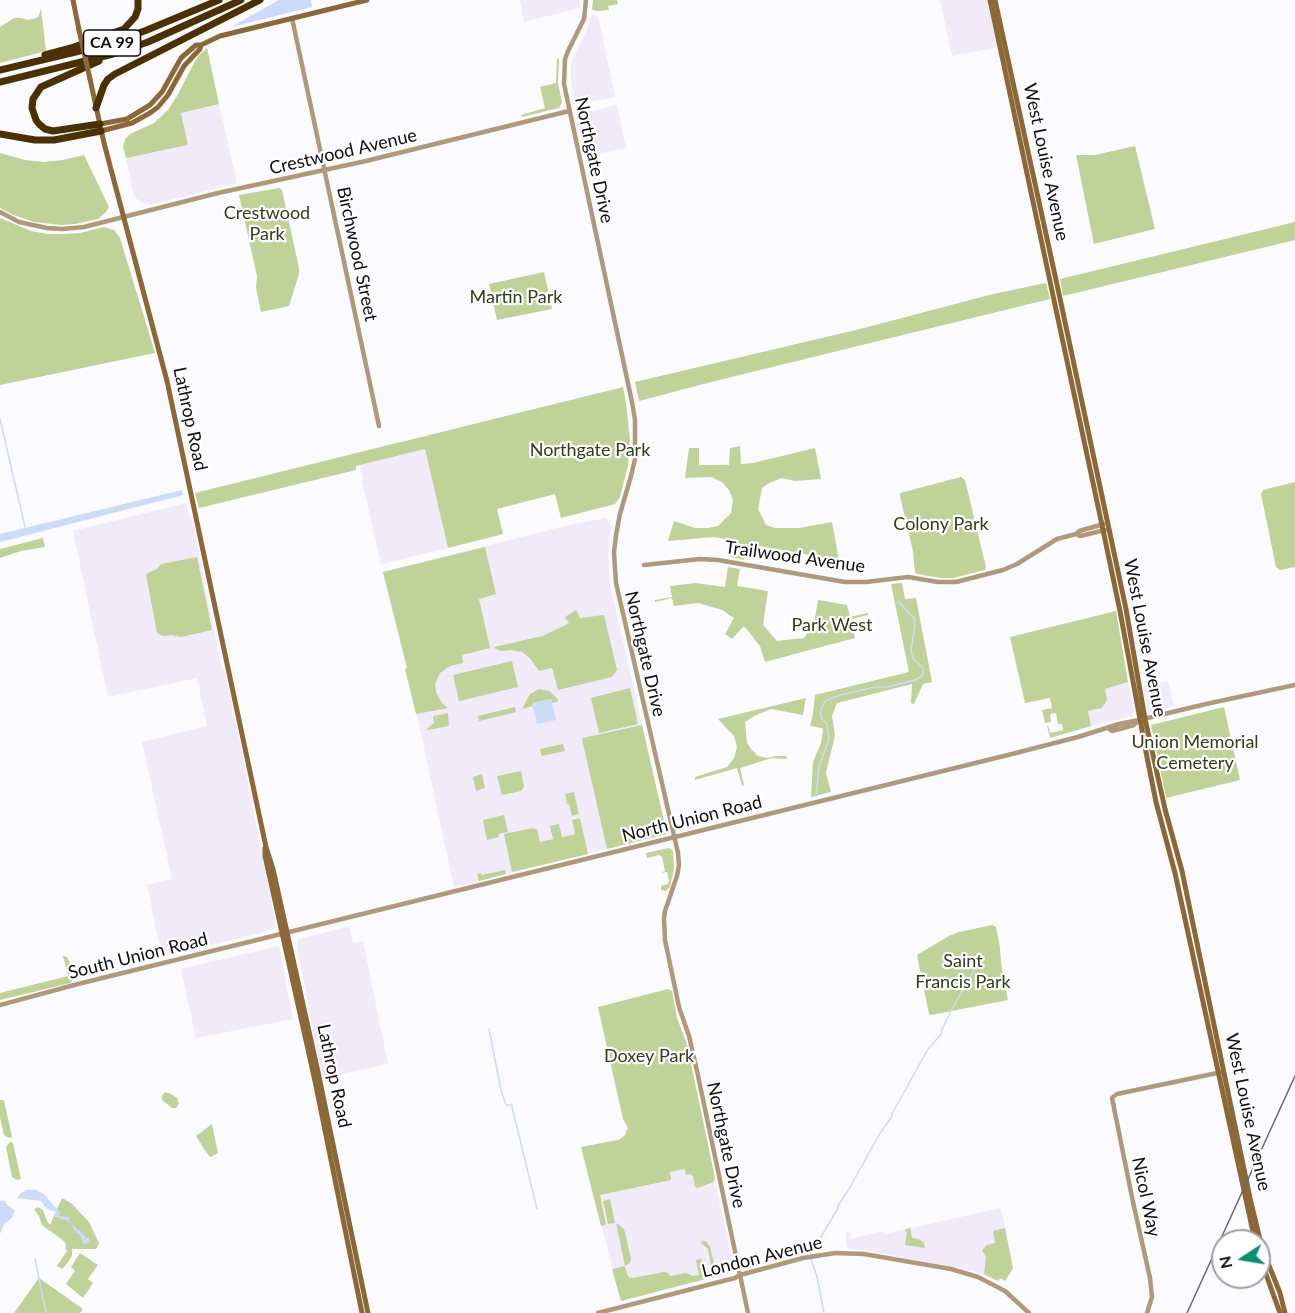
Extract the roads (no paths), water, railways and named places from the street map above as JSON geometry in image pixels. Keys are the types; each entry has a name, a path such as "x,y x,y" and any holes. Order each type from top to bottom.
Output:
{"highway":[{"path":"0,69 71,48 124,28 135,17 138,0"},
{"name":"CA 99","path":"0,69 110,44 219,0"},
{"name":"CA 99","path":"0,82 113,54 157,38 241,0"},
{"path":"96,108 104,85 114,74 260,0"},
{"path":"100,127 57,131 45,129 36,120 32,111 32,103 43,86 113,54"},
{"path":"0,134 43,141 100,127"}],"main road":[{"name":"Lathrop Road","path":"72,0 100,127 167,381 368,1313"},
{"path":"100,127 132,123 158,107 168,95 184,66 201,45 219,36 368,0"},
{"name":"West Louise Avenue","path":"990,0 1105,527 1126,609 1142,719 1182,871 1253,1229"},
{"name":"West Louise Avenue","path":"995,0 1058,289 1105,527"},
{"name":"West Louise Avenue","path":"1221,1072 1258,1234 1285,1313"},
{"name":"Lathrop Road","path":"316,1077 362,1313"},
{"path":"1271,1286 1280,1313"}],"street":[{"name":"Northgate Drive","path":"586,0 584,19 565,60 564,84 635,420 635,459 616,535 614,560 616,583 679,865 665,911 665,940 679,1007 697,1071 748,1313"},
{"name":"Birchwood Street","path":"292,18 379,426"},
{"name":"Crestwood Avenue","path":"0,212 19,222 55,229 84,227 218,193 326,171 569,111"},
{"name":"Trailwood Avenue","path":"644,566 700,559 718,560 845,582 909,577 938,582 956,582 1010,567 1052,542 1079,531 1105,527"},
{"name":"North Union Road","path":"285,934 1012,754 1108,729 1110,726 1133,720 1295,686"},
{"name":"South Union Road","path":"0,1005 285,934"},
{"name":"Nicol Way","path":"1147,1313 1152,1296 1150,1278 1113,1103 1114,1096 1221,1072"},
{"name":"London Avenue","path":"600,1313 803,1258 842,1253 864,1254 951,1269 980,1277 1005,1291 1029,1313"}],"water":[{"path":"279,0 311,0 312,7 231,27"},
{"path":"182,490 183,495 0,542 0,534"},
{"path":"551,699 556,720 537,724 532,703"},
{"path":"26,1190 36,1190 44,1194 60,1211 59,1216 70,1217 69,1221 90,1240 83,1244 73,1226 66,1220 55,1217 56,1212 47,1209 41,1201 17,1198"},
{"path":"0,1201 5,1201 15,1210 12,1218 4,1224 0,1234"}],"waterway":[{"path":"0,419 25,527"},
{"path":"816,797 819,767 829,739 827,724 820,712 825,701 840,695 915,680 922,676 923,668 913,658 911,651 914,618 898,601"},
{"path":"811,1254 892,1116 928,1049 942,1033 951,1011 976,966"},
{"path":"489,1029 501,1090 506,1105 512,1105 537,1209"},
{"path":"35,1259 46,1313"},
{"path":"811,1259 824,1313"}],"railway":[{"path":"1187,1313 1295,1076"}],"park label":[{"name":"Crestwood Park","path":"267,223"},
{"name":"Martin Park","path":"516,297"},
{"name":"Northgate Park","path":"590,450"},
{"name":"Colony Park","path":"941,524"},
{"name":"Park West","path":"832,625"},
{"name":"Union Memorial Cemetery","path":"1195,752"},
{"name":"Saint Francis Park","path":"963,971"},
{"name":"Doxey Park","path":"649,1056"}]}
